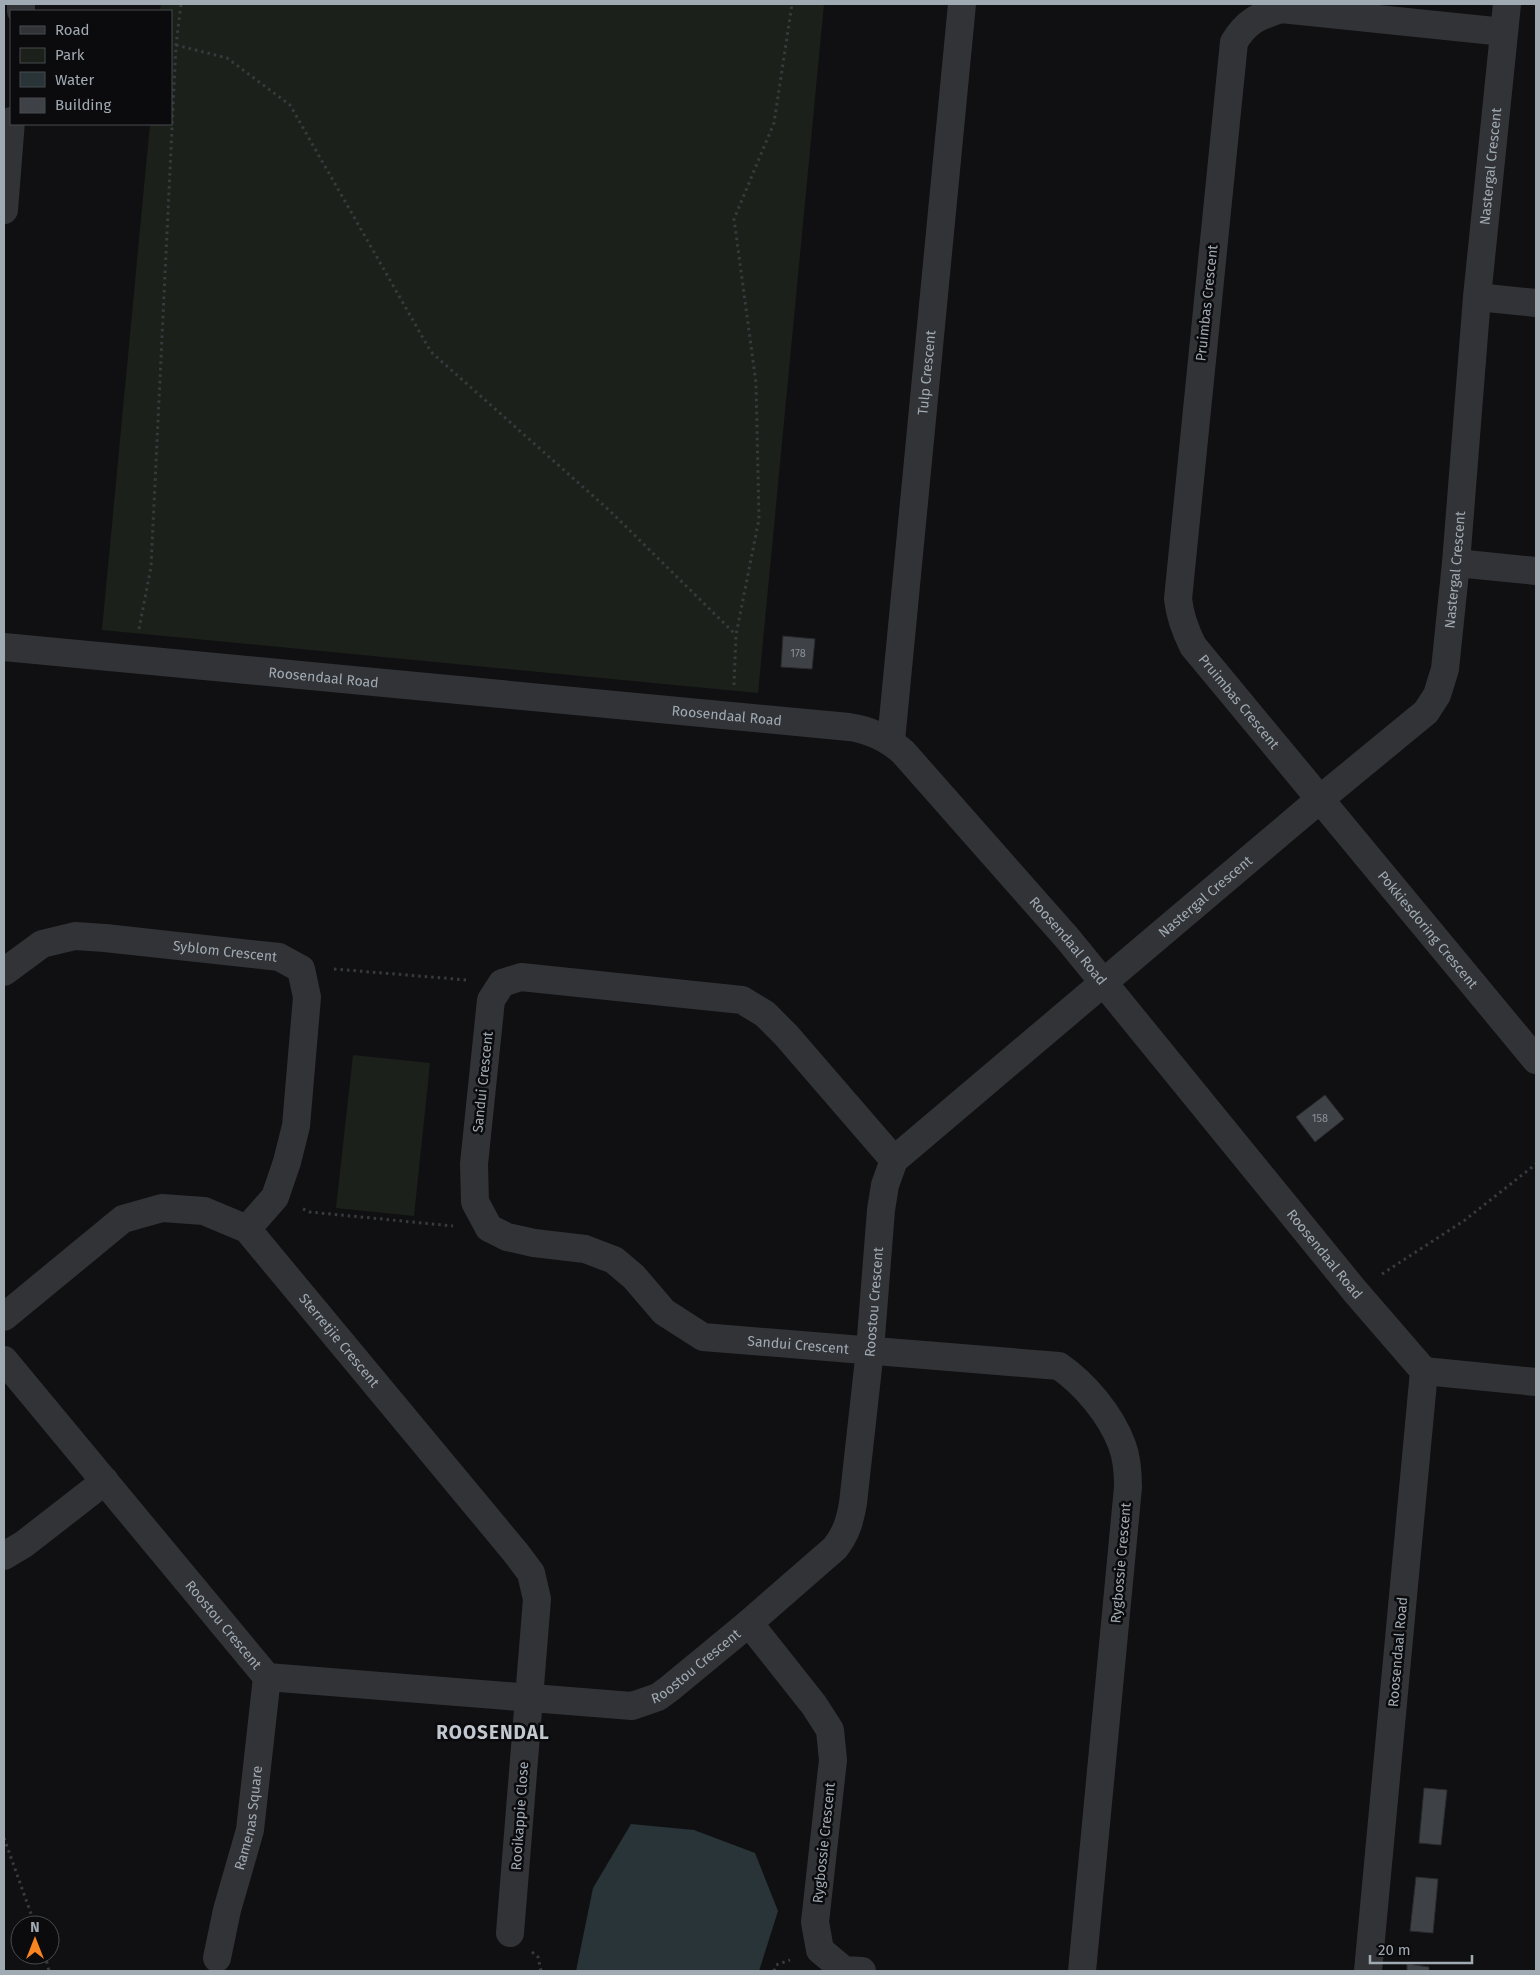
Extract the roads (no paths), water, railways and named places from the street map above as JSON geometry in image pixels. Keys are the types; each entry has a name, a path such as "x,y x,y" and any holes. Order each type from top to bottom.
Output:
{"street":[{"name":"Tulp Crescent","path":"891,741 962,4"},
{"name":"Nastergal Crescent","path":"1103,982 1426,712 1437,695 1445,669 1456,563 1477,297 1507,4"},
{"name":"Pruimbas Crescent","path":"1319,800 1193,646 1184,629 1179,608 1179,584 1234,42 1243,28 1255,19 1281,9 1504,32"},
{"path":"4,210 11,125"},
{"path":"1477,297 1536,303"},
{"path":"1456,563 1536,571"},
{"name":"Roosendaal Road","path":"4,647 862,728 891,741 903,752 1061,931 1354,1290 1424,1371 1368,1971"},
{"name":"Pokkiesdoring Crescent","path":"1319,800 1536,1060"},
{"name":"Syblom Crescent","path":"4,972 42,944 75,936 279,957 301,969 307,997 296,1126 287,1162 275,1197 247,1229"},
{"name":"Sandui Crescent","path":"870,1350 703,1337 664,1312 634,1276 614,1260 584,1249 534,1243 507,1237 489,1228 475,1202 474,1164 491,1000 502,983 521,977 742,1000 766,1014 786,1035 894,1160"},
{"path":"894,1160 1103,982"},
{"name":"Roostou Crescent","path":"4,1360 267,1677 618,1706 646,1703 658,1697 749,1623 835,1548 850,1522 870,1350 881,1210 894,1160"},
{"name":"Sterretjie Crescent","path":"4,1318 123,1219 162,1208 204,1211 247,1229 531,1573 537,1599 529,1698"},
{"name":"Rygbossie Crescent","path":"870,1350 1059,1366 1072,1375 1097,1403 1123,1446 1128,1470 1128,1487 1082,1971"},
{"path":"1424,1371 1536,1382"},
{"path":"4,1556 24,1544 104,1481"},
{"name":"Rygbossie Crescent","path":"749,1623 814,1705 830,1730 832,1760 815,1922 820,1950 844,1970 862,1971"},
{"name":"Ramenas Square","path":"218,1958 227,1910 250,1830 267,1677"},
{"name":"Rooikappie Close","path":"510,1933 529,1698"}],"water":[{"path":"631,1824 694,1830 755,1853 778,1911 759,1971 576,1971 593,1888"}],"district":[{"name":"ROOSENDAL","path":"493,1732"}]}
